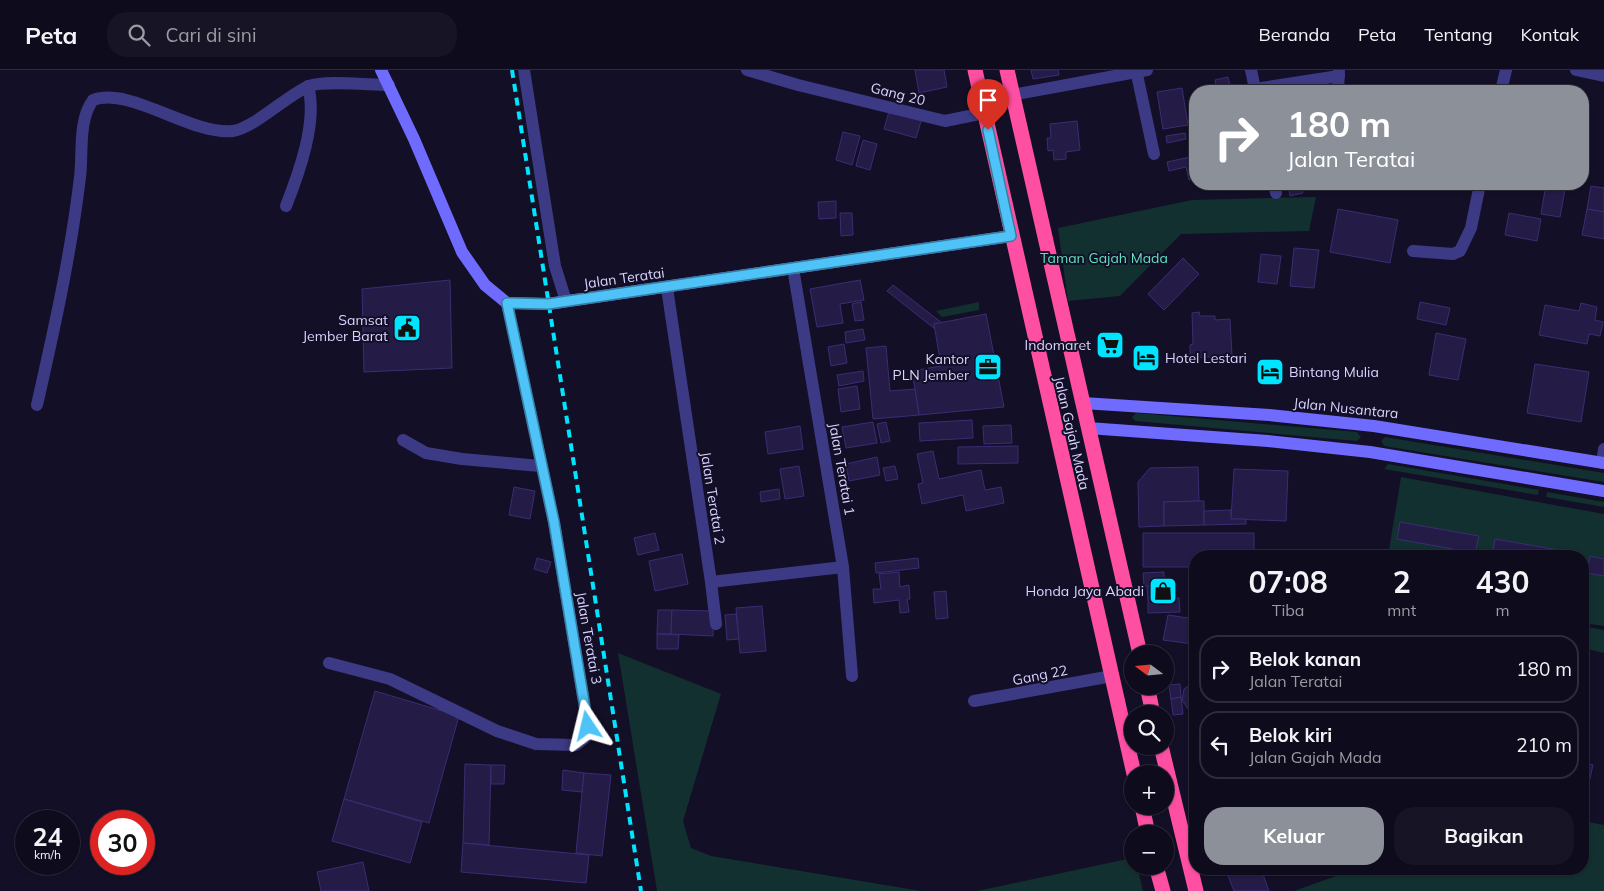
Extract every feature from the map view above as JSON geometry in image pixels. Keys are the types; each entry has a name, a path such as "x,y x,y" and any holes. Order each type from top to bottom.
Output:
{"highway":[{"name":"Jalan Gajah Mada","path":"975,70 1132,765"},
{"name":"Jalan Gajah Mada","path":"1007,70 1138,645"},
{"path":"1163,755 1189,862"},
{"path":"1159,875 1163,891"},
{"path":"1192,875 1196,891"}],"street":[{"path":"381,70 462,252 485,285 507,303"},
{"path":"524,70 556,266 566,301"},
{"name":"Gang 20","path":"747,70 798,85 946,121 984,113"},
{"path":"1251,70 1254,85"},
{"path":"1503,85 1506,70"},
{"path":"1576,70 1604,76"},
{"path":"1012,95 1140,71 1154,154"},
{"path":"1280,85 1339,73"},
{"path":"37,405 59,305 80,177 86,110 93,100 111,96 213,129 233,131 308,86 316,84 389,85"},
{"path":"286,206 298,176 310,118 312,98 308,86"},
{"path":"1413,251 1453,254 1460,252 1471,228 1479,190"},
{"name":"Jalan Teratai","path":"507,303 548,304 1011,236"},
{"name":"Jalan Teratai 1","path":"793,268 843,567 852,676"},
{"name":"Jalan Teratai 2","path":"667,288 716,624"},
{"name":"Jalan Teratai 3","path":"329,663 390,679 497,731 536,744 576,745 586,738 588,726 554,522 540,466 507,303"},
{"name":"Jalan Nusantara","path":"1083,403 1269,415 1374,426 1603,463"},
{"path":"1088,428 1258,440 1370,452 1604,491"},
{"path":"403,440 426,453 462,459 540,466"},
{"path":"1603,463 1604,449"},
{"path":"711,582 843,567"},
{"name":"Gang 22","path":"974,701 1112,676"}],"green space":[{"name":"Taman Gajah Mada","path":"1316,197 1309,231 1181,234 1120,296 1068,301 1058,228 1192,200"},
{"path":"979,302 979,310 942,317 936,311"},
{"path":"1136,413 1357,432 1361,437 1357,441 1135,421 1132,417"},
{"path":"1385,437 1604,473 1604,482 1384,446 1381,441"},
{"path":"1388,464 1539,490 1538,495 1384,469"},
{"path":"1401,477 1604,514 1604,626 1589,624 1589,550 1389,550"},
{"path":"1547,492 1604,502 1604,507 1546,497"},
{"path":"1589,627 1604,630 1604,653 1589,649"},
{"path":"618,653 721,694 683,821 691,848 711,856 921,891 657,891"},
{"path":"1589,822 1604,825 1604,891 1294,891 1336,876 1589,875"},
{"path":"1124,860 1124,875 1139,875 1143,891 977,891"}],"building":[{"path":"915,70 944,70 947,87 919,93"},
{"path":"1031,70 1058,70 1059,75 1033,79"},
{"path":"1228,77 1230,85 1216,85 1215,80"},
{"path":"1182,88 1188,125 1163,129 1157,92"},
{"path":"890,108 922,118 916,138 884,129"},
{"path":"1077,121 1080,150 1066,152 1066,159 1054,160 1053,150 1048,151 1047,138 1051,138 1050,124"},
{"path":"843,132 860,136 852,165 836,160"},
{"path":"1185,133 1186,139 1167,143 1166,136"},
{"path":"863,140 877,144 870,170 856,166"},
{"path":"1189,157 1189,180 1186,167 1169,171 1167,162"},
{"path":"1591,186 1604,188 1604,212 1587,209"},
{"path":"1289,190 1302,190 1303,193 1290,196"},
{"path":"1545,190 1565,190 1560,217 1541,214"},
{"path":"836,201 836,218 819,219 818,202"},
{"path":"1338,209 1398,220 1390,263 1330,252"},
{"path":"1587,209 1604,212 1604,239 1582,235"},
{"path":"840,213 852,213 853,235 841,236"},
{"path":"1509,213 1541,219 1537,241 1505,235"},
{"path":"1294,248 1319,250 1314,288 1290,286"},
{"path":"1261,254 1281,256 1277,284 1258,282"},
{"path":"1183,258 1199,274 1164,310 1148,294"},
{"name":"Samsat Jember Barat","path":"450,280 452,368 364,372 362,289"},
{"path":"860,280 864,300 840,304 843,323 817,327 810,289"},
{"path":"893,285 942,323 934,324 935,329 887,291"},
{"path":"861,302 864,320 855,321 852,304"},
{"path":"1420,302 1450,308 1446,325 1417,319"},
{"path":"1581,303 1597,307 1595,320 1603,322 1600,336 1589,334 1587,344 1539,335 1545,305 1579,311"},
{"path":"1199,312 1200,316 1215,316 1215,320 1230,319 1232,356 1190,358 1190,345 1193,344 1192,313"},
{"path":"986,314 1004,407 919,415 912,371 941,366 934,324"},
{"path":"863,329 865,340 846,343 845,332"},
{"path":"1436,333 1466,339 1458,380 1429,375"},
{"path":"844,344 847,363 831,366 828,347"},
{"path":"886,346 890,391 915,389 919,415 873,419 866,348"},
{"path":"1535,364 1589,372 1581,422 1527,413"},
{"path":"863,371 864,381 839,386 837,375"},
{"path":"857,386 860,409 841,412 838,389"},
{"path":"972,420 973,438 920,441 919,423"},
{"path":"873,422 877,443 846,448 842,427"},
{"path":"886,422 890,441 881,443 877,424"},
{"path":"1011,425 1012,443 984,444 983,426"},
{"path":"800,426 803,449 768,454 765,432"},
{"path":"1018,446 1018,463 958,464 958,447"},
{"path":"933,451 939,479 981,470 985,490 1001,487 1004,503 966,511 963,495 922,504 918,484 923,483 917,454"},
{"path":"877,457 880,475 849,481 846,464"},
{"path":"799,466 804,496 785,499 780,469"},
{"path":"895,466 898,479 886,481 883,468"},
{"path":"1198,467 1199,501 1164,502 1164,526 1139,527 1138,482 1150,468"},
{"path":"1234,469 1288,471 1286,521 1231,519"},
{"path":"514,487 535,491 530,519 509,515"},
{"path":"779,489 780,499 761,502 760,492"},
{"path":"1204,501 1204,525 1164,526 1164,502"},
{"path":"1231,510 1231,519 1246,519 1246,524 1204,525 1204,511"},
{"path":"1400,522 1479,536 1476,550 1458,550 1397,539"},
{"path":"655,533 659,550 638,555 634,538"},
{"path":"1143,533 1254,533 1254,550 1189,550 1189,567 1143,567"},
{"path":"1495,539 1558,550 1493,550"},
{"path":"682,554 688,584 655,591 649,561"},
{"path":"1590,556 1604,559 1604,576 1589,573"},
{"path":"537,558 551,562 547,573 534,569"},
{"path":"918,558 919,568 876,573 875,563"},
{"path":"899,572 900,587 909,585 910,599 907,599 909,612 900,613 899,600 874,603 873,589 881,589 879,574"},
{"path":"1164,572 1164,585 1144,586 1143,573"},
{"path":"1173,586 1173,598 1148,599 1147,587"},
{"path":"946,591 948,618 936,619 934,592"},
{"path":"1179,598 1180,612 1148,613 1148,599"},
{"path":"762,606 766,651 740,653 736,608"},
{"path":"658,610 672,610 671,634 657,634"},
{"path":"672,610 714,611 713,636 671,634"},
{"path":"736,614 739,639 727,640 725,615"},
{"path":"1168,615 1189,618 1189,643 1163,640"},
{"path":"657,634 679,635 678,649 657,649"},
{"path":"1180,684 1181,697 1171,699 1170,695 1174,695 1174,685"},
{"path":"1189,686 1189,709 1182,700 1184,689"},
{"path":"375,691 459,716 429,823 344,799"},
{"path":"1181,697 1183,714 1174,715 1174,705 1172,705 1171,699"},
{"path":"465,764 491,765 489,845 463,843"},
{"path":"1589,764 1593,765 1589,783"},
{"path":"491,765 505,765 504,784 491,784"},
{"path":"563,770 584,773 582,792 562,790"},
{"path":"584,773 611,775 602,856 576,853"},
{"path":"344,799 422,822 410,863 332,841"},
{"path":"463,843 589,855 586,883 461,872"},
{"path":"363,862 369,891 321,891 317,872"},
{"path":"1228,875 1263,875 1269,891 1234,891"}],"railway":[{"path":"512,70 641,891"}],"place":[{"name":"Samsat Jember Barat","path":"407,328"},
{"name":"Indomaret","path":"1110,345"},
{"name":"Hotel Lestari","path":"1146,358"},
{"name":"Kantor PLN Jember","path":"988,367"},
{"name":"Bintang Mulia","path":"1270,372"},
{"name":"Honda Jaya Abadi","path":"1163,591"}],"route":[{"path":"588,726 554,522 540,466 507,303 548,304 1011,236 988,130"}]}
